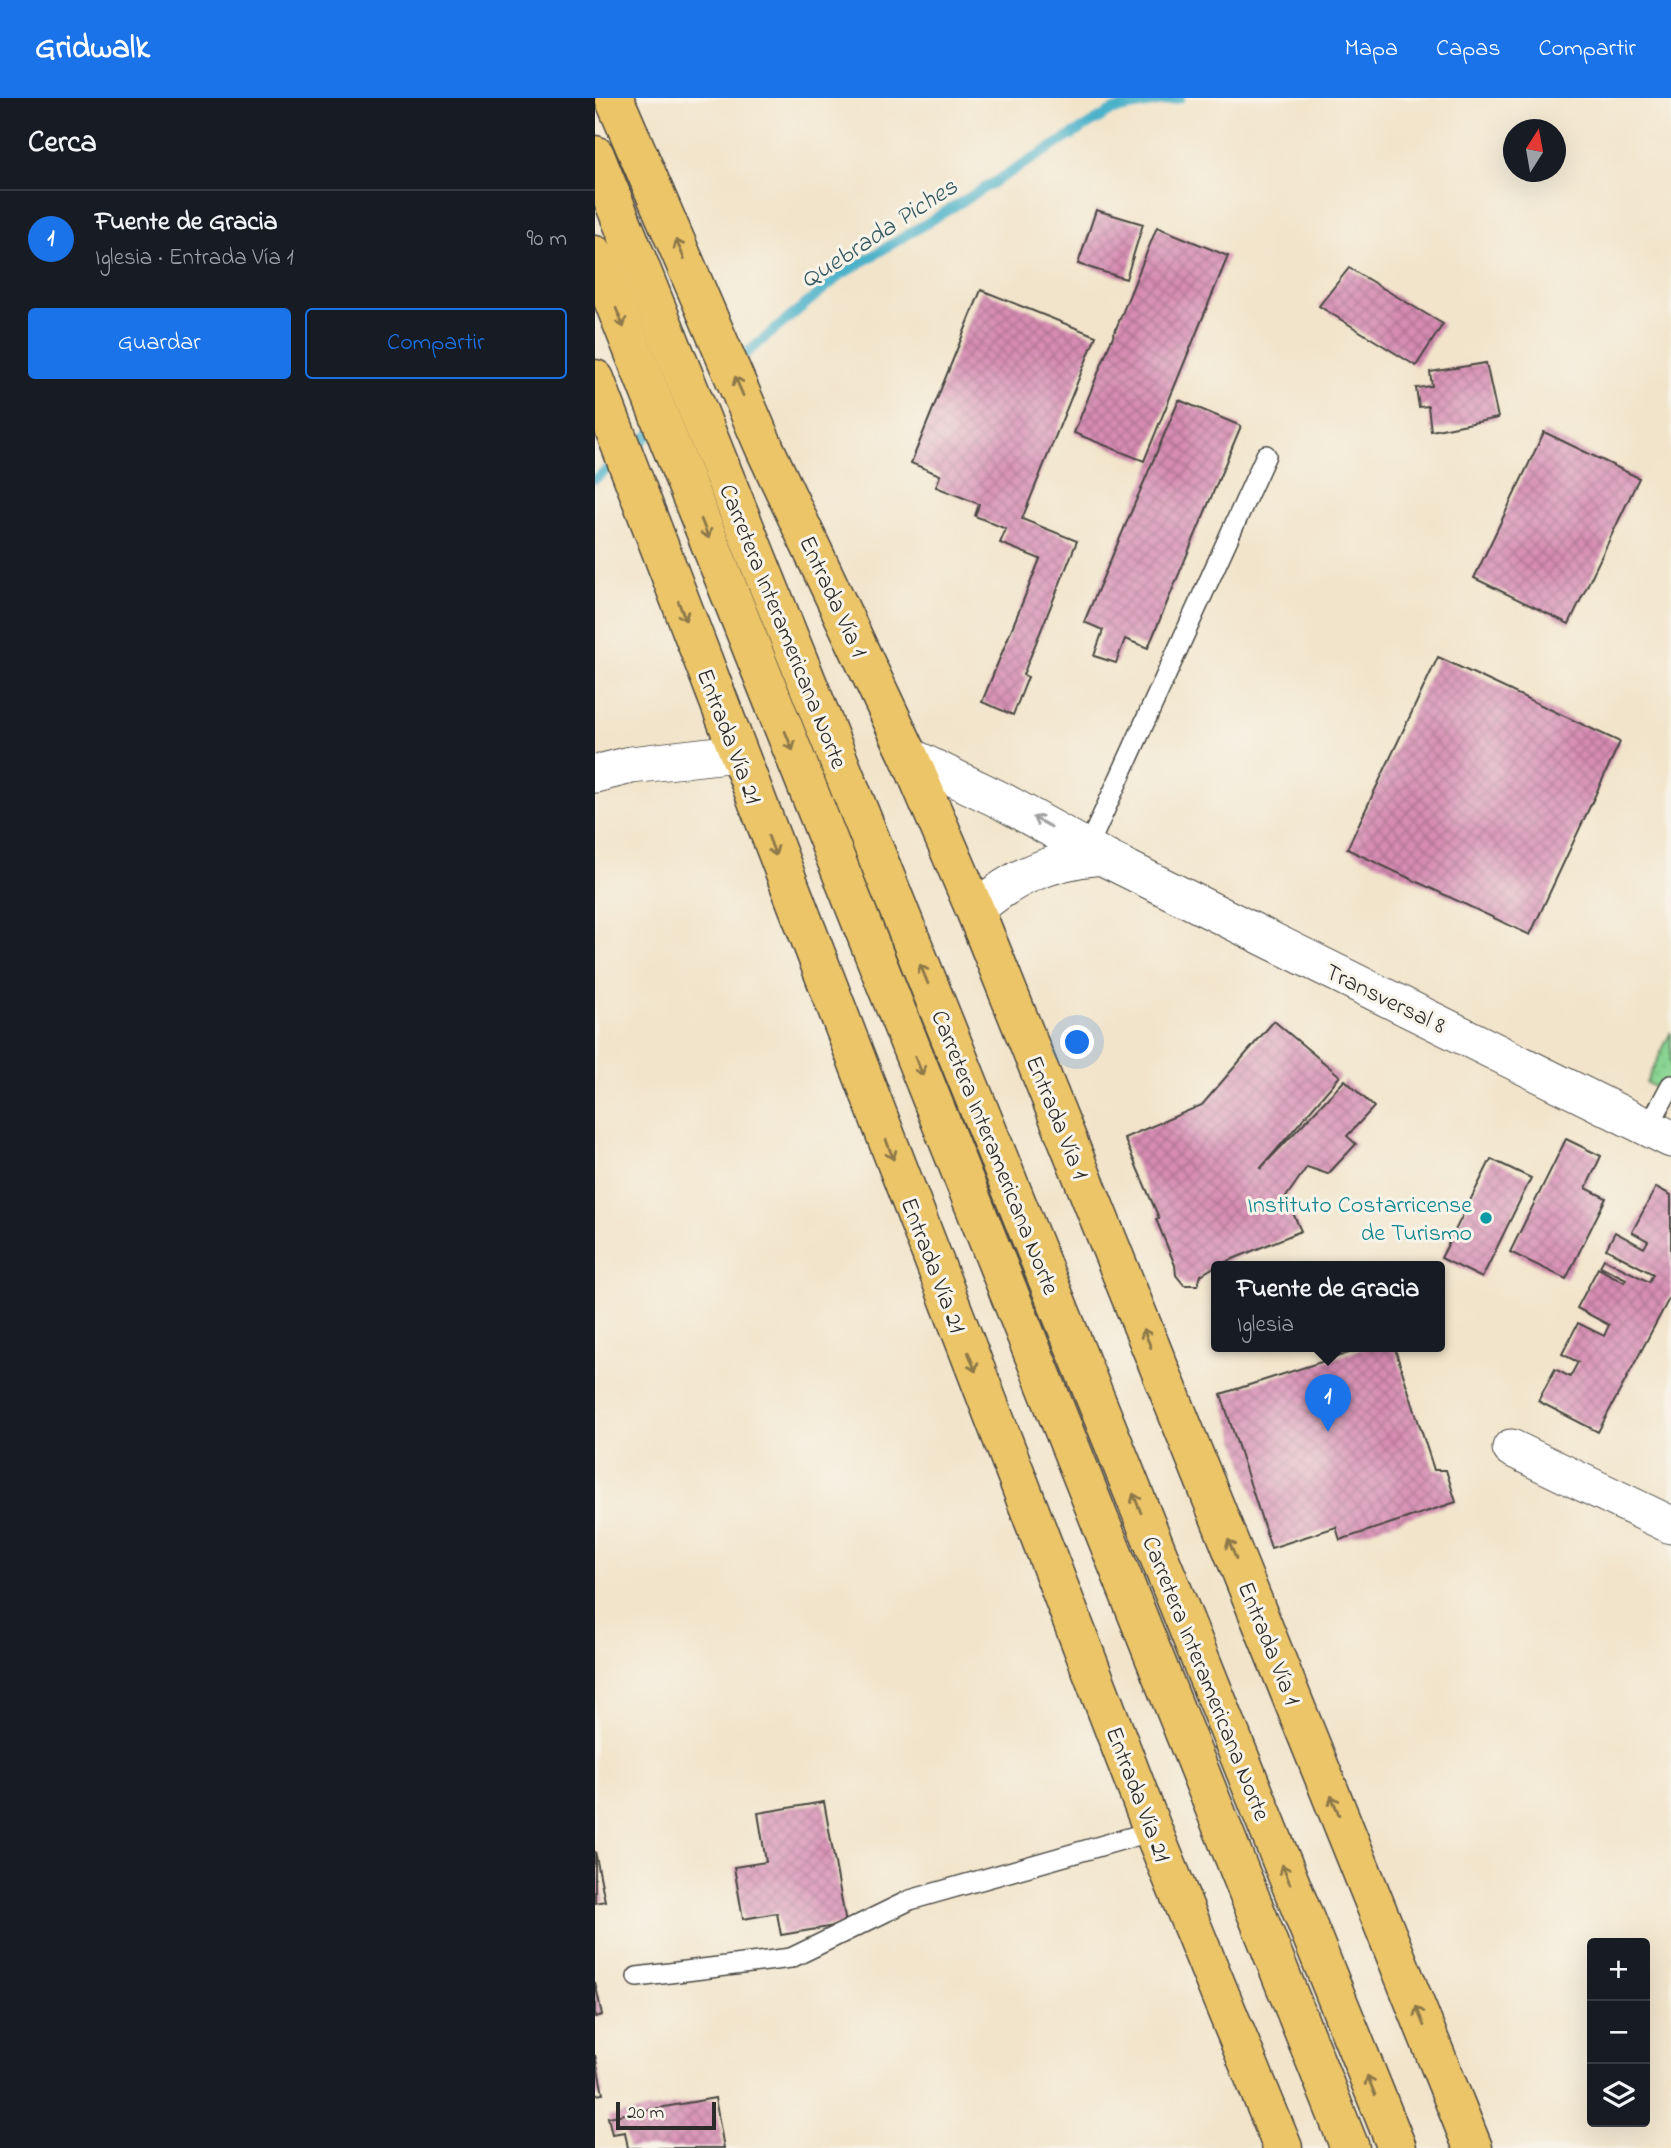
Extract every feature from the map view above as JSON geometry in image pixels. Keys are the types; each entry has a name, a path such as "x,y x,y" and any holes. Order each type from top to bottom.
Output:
{"main road":[{"name":"Entrada Vía 1","path":"614,98 765,449 909,756 975,910 1473,2148"},
{"name":"Carretera Interamericana Norte","path":"595,155 1397,2148"},
{"name":"Carretera Interamericana Norte","path":"595,255 1350,2148"},
{"name":"Entrada Vía 21","path":"597,384 736,753 1153,1831 1283,2148"}],"street":[{"path":"595,774 631,765 736,753"},
{"name":"Transversal 8","path":"909,756 1660,1134"},
{"path":"975,910 1002,887 1032,870 1094,851"},
{"path":"1511,1448 1671,1525"}],"lane":[{"path":"1094,851 1266,455"},
{"path":"1660,1134 1671,1085"},
{"path":"637,1977 790,1958 910,1900 1153,1831"}],"green space":[{"path":"1671,1032 1671,1094 1646,1083"}],"building":[{"path":"1096,210 1143,224 1126,279 1078,264"},
{"path":"1157,227 1228,256 1144,461 1074,433"},
{"path":"1349,268 1443,324 1416,366 1319,306"},
{"path":"981,290 1096,336 1022,519 1077,541 1023,675 1028,677 1013,715 982,702 1040,559 1000,543 1006,529 975,516 979,504 936,487 940,475 911,463"},
{"path":"1486,363 1498,418 1431,431 1428,406 1419,407 1416,388 1432,386 1430,372"},
{"path":"1179,400 1241,426 1148,648 1125,639 1116,663 1094,656 1103,630 1084,622"},
{"path":"1544,432 1639,478 1569,624 1474,578"},
{"path":"1438,657 1620,742 1530,935 1347,849"},
{"path":"1274,1021 1340,1076 1260,1169 1345,1080 1374,1107 1347,1136 1356,1144 1328,1174 1307,1167 1286,1197 1301,1231 1228,1261 1211,1261 1211,1269 1201,1275 1198,1285 1184,1285 1176,1275 1175,1265 1156,1219 1159,1218 1124,1138 1202,1105"},
{"path":"1566,1139 1601,1156 1586,1188 1606,1198 1566,1279 1510,1252"},
{"name":"Instituto Costarricense de Turismo","path":"1491,1159 1531,1178 1482,1278 1441,1258"},
{"path":"1656,1187 1671,1195 1671,1295 1598,1432 1538,1401 1555,1369 1570,1377 1578,1362 1562,1354 1578,1323 1604,1336 1609,1325 1577,1308 1598,1268 1624,1282 1626,1279 1600,1266 1604,1259 1649,1282 1653,1274 1606,1249 1615,1232 1644,1248 1648,1241 1632,1232"},
{"path":"1352,1352 1396,1352 1434,1470 1446,1470 1456,1502 1340,1540 1336,1527 1271,1548 1221,1394"},
{"path":"824,1802 846,1924 781,1935 777,1913 743,1919 734,1867 766,1862 758,1813"},
{"path":"595,1851 605,1901 595,1903"},
{"path":"595,1982 602,2015 595,2017"},
{"path":"595,2055 603,2094 595,2095"},
{"path":"715,2098 724,2148 628,2148 625,2132 612,2134 608,2117"}],"waterway":[{"name":"Quebrada Piches","path":"737,361 841,275 1113,110 1180,98"},
{"name":"Quebrada Piches","path":"630,451 656,429"},
{"name":"Quebrada Piches","path":"595,479 618,460"}],"place":[{"name":"Instituto Costarricense de Turismo","path":"1486,1218"},
{"name":"Fuente de Gracia","path":"1328,1432"}]}
